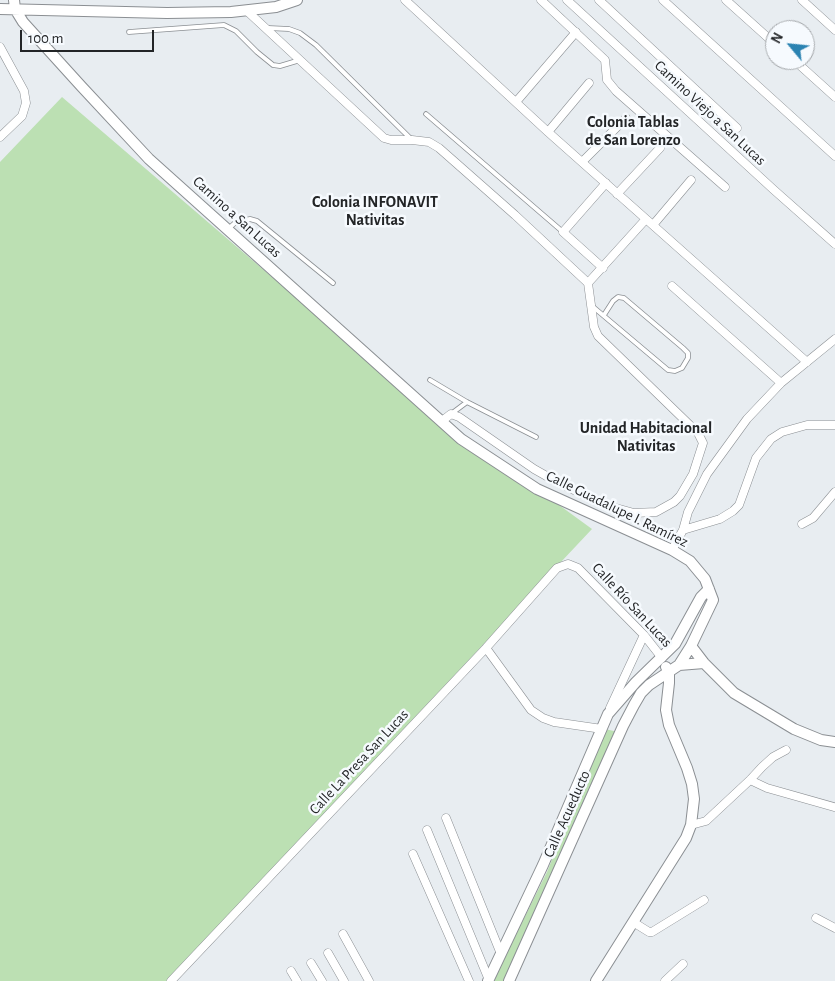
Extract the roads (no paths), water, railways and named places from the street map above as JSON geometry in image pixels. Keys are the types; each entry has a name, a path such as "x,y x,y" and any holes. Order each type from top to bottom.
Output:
{"street":[{"path":"0,9 15,5 26,10 167,13 247,11 297,0"},
{"path":"405,0 548,132 807,362"},
{"path":"541,0 605,60 607,80 616,91 725,187"},
{"name":"Camino Viejo a San Lucas","path":"567,0 835,244"},
{"path":"599,0 737,128"},
{"path":"663,0 835,156"},
{"path":"726,0 765,35"},
{"path":"802,0 835,30"},
{"name":"Camino a San Lucas","path":"15,5 23,22 149,159 461,439"},
{"path":"247,11 268,28 384,138 429,142 439,148 515,214 588,283 594,327 598,336 698,433 702,439 701,451 692,474 680,496 674,502 656,512 634,513 605,505 542,473 459,417 452,414 442,421"},
{"path":"516,102 576,32"},
{"path":"0,47 24,91 26,103 22,116 0,137"},
{"path":"805,70 835,97"},
{"path":"548,132 589,83"},
{"path":"582,162 626,118"},
{"path":"618,194 660,148"},
{"path":"588,283 691,180"},
{"path":"603,268 563,232 606,183"},
{"path":"672,286 781,383"},
{"path":"672,550 683,530 688,512 711,468 747,419 781,383 835,339"},
{"path":"683,530 720,519 733,512 739,505 756,458 771,439 782,432 807,425 835,425"},
{"name":"Calle Guadalupe I. Ramírez","path":"461,439 538,488 672,550 690,561 705,580 709,589"},
{"path":"802,524 813,518 835,492"},
{"name":"Calle Río San Lucas","path":"568,564 578,568 644,635 662,658 668,672"},
{"name":"Calle La Presa San Lucas","path":"171,981 486,648 557,568 568,564"},
{"path":"680,665 692,646 713,600 709,589"},
{"name":"Calle Acueducto","path":"605,722 636,682 675,644 701,598 709,589"},
{"path":"688,623 699,631"},
{"name":"Calle Acueducto","path":"488,980 543,865 644,635"},
{"path":"692,646 704,663 734,693 794,729 821,740 835,742"},
{"path":"486,648 531,710 542,718 554,722 605,722 623,726"},
{"path":"596,981 686,838 694,799 687,768 669,725 666,710 669,683 668,672 680,665 704,663"},
{"name":"Calle Acueducto","path":"509,981 623,726 641,694 649,685 668,672"},
{"path":"690,825 706,821 773,757 786,750"},
{"path":"750,780 767,788 834,807"},
{"path":"446,818 501,954"},
{"path":"427,830 488,980"},
{"path":"413,854 469,981"},
{"path":"633,922 652,932 704,900"},
{"path":"816,918 835,928"},
{"path":"343,934 369,981"},
{"path":"328,953 344,981"},
{"path":"311,963 322,981"},
{"path":"665,981 683,964"},
{"path":"291,970 297,981"}],"lane":[{"path":"129,32 224,25 236,31 273,65 280,66 300,60"},
{"path":"268,28 289,29 300,33 316,45 412,140"},
{"path":"426,114 563,232"},
{"path":"228,228 236,222 250,219 258,221 333,283"},
{"path":"592,306 668,370 675,371 682,368 688,358 688,353 683,348 624,298 618,297 613,301 604,315"},
{"path":"430,380 467,402 536,437"},
{"path":"452,414 467,402"}],"district":[{"name":"Colonia Tablas de San Lorenzo","path":"633,131"},
{"name":"Colonia INFONAVIT Nativitas","path":"375,211"},
{"name":"Unidad Habitacional Nativitas","path":"646,437"}]}
